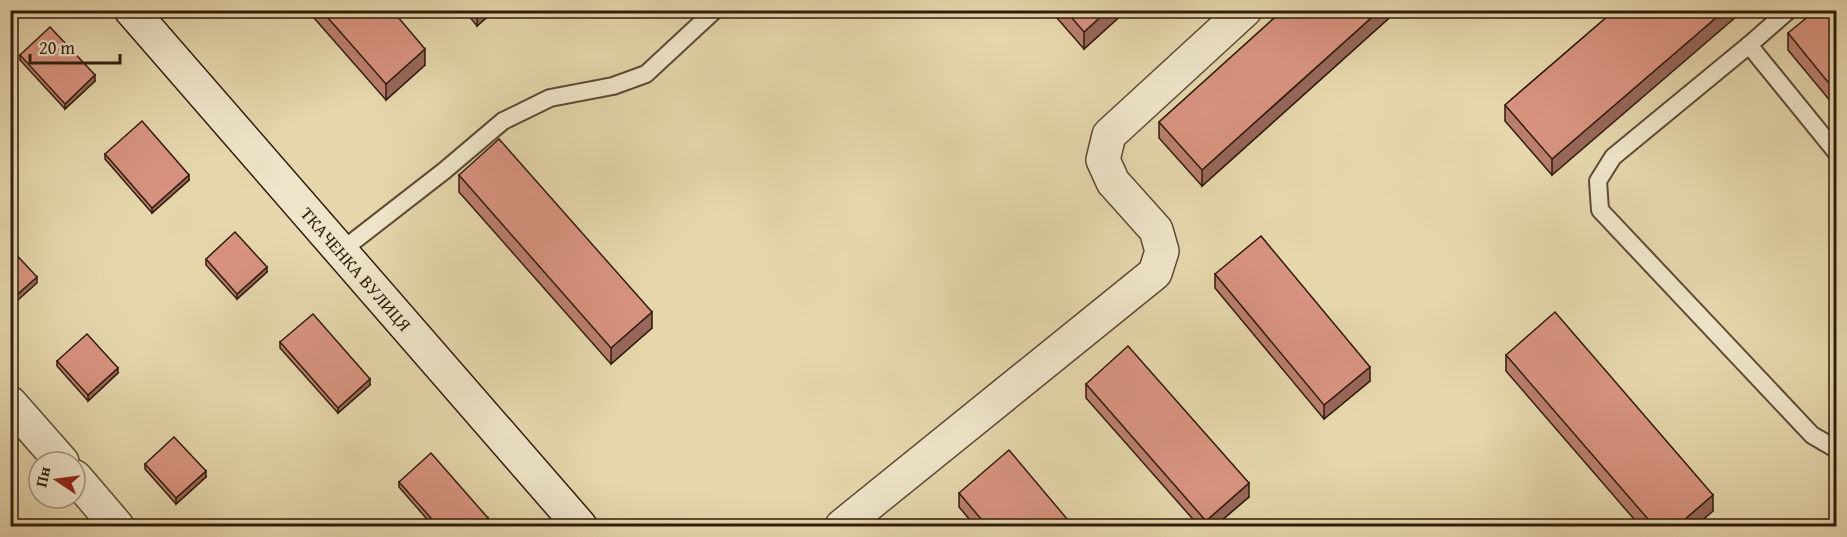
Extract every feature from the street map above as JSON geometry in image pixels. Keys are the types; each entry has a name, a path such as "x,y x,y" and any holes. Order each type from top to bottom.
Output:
{"street":[{"name":"ТКАЧЕНКА ВУЛИЦЯ","path":"131,10 580,526"},
{"path":"842,526 1155,273 1162,251 1156,230 1113,182 1103,160 1109,135 1245,10"},
{"path":"10,403 51,450"},
{"path":"87,491 117,526"}],"lane":[{"path":"341,251 444,171 503,121 550,98 613,86 646,74 716,10"},
{"path":"1789,10 1613,157 1598,181 1600,210 1812,435 1836,448"},
{"path":"1749,45 1836,152"}],"building":[{"path":"321,10 392,10 425,49 386,84"},
{"path":"1065,10 1108,10 1084,32"},
{"path":"1283,10 1380,10 1202,170 1159,122"},
{"path":"1615,10 1725,10 1552,159 1505,105"},
{"path":"1816,10 1836,10 1836,92 1788,33"},
{"path":"50,27 95,75 65,104 20,55"},
{"path":"142,121 189,175 152,208 105,154"},
{"path":"499,139 652,312 611,348 459,175"},
{"path":"235,232 267,267 237,294 206,259"},
{"path":"1261,236 1370,367 1324,405 1215,274"},
{"path":"10,248 37,277 10,301"},
{"path":"1555,312 1713,495 1677,526 1654,526 1506,355"},
{"path":"313,314 370,379 338,408 280,342"},
{"path":"87,334 118,368 88,395 57,361"},
{"path":"1128,346 1249,483 1206,521 1086,384"},
{"path":"174,437 206,471 176,498 145,464"},
{"path":"1009,450 1073,526 987,526 959,493"},
{"path":"431,453 488,518 479,526 438,526 399,482"}]}
